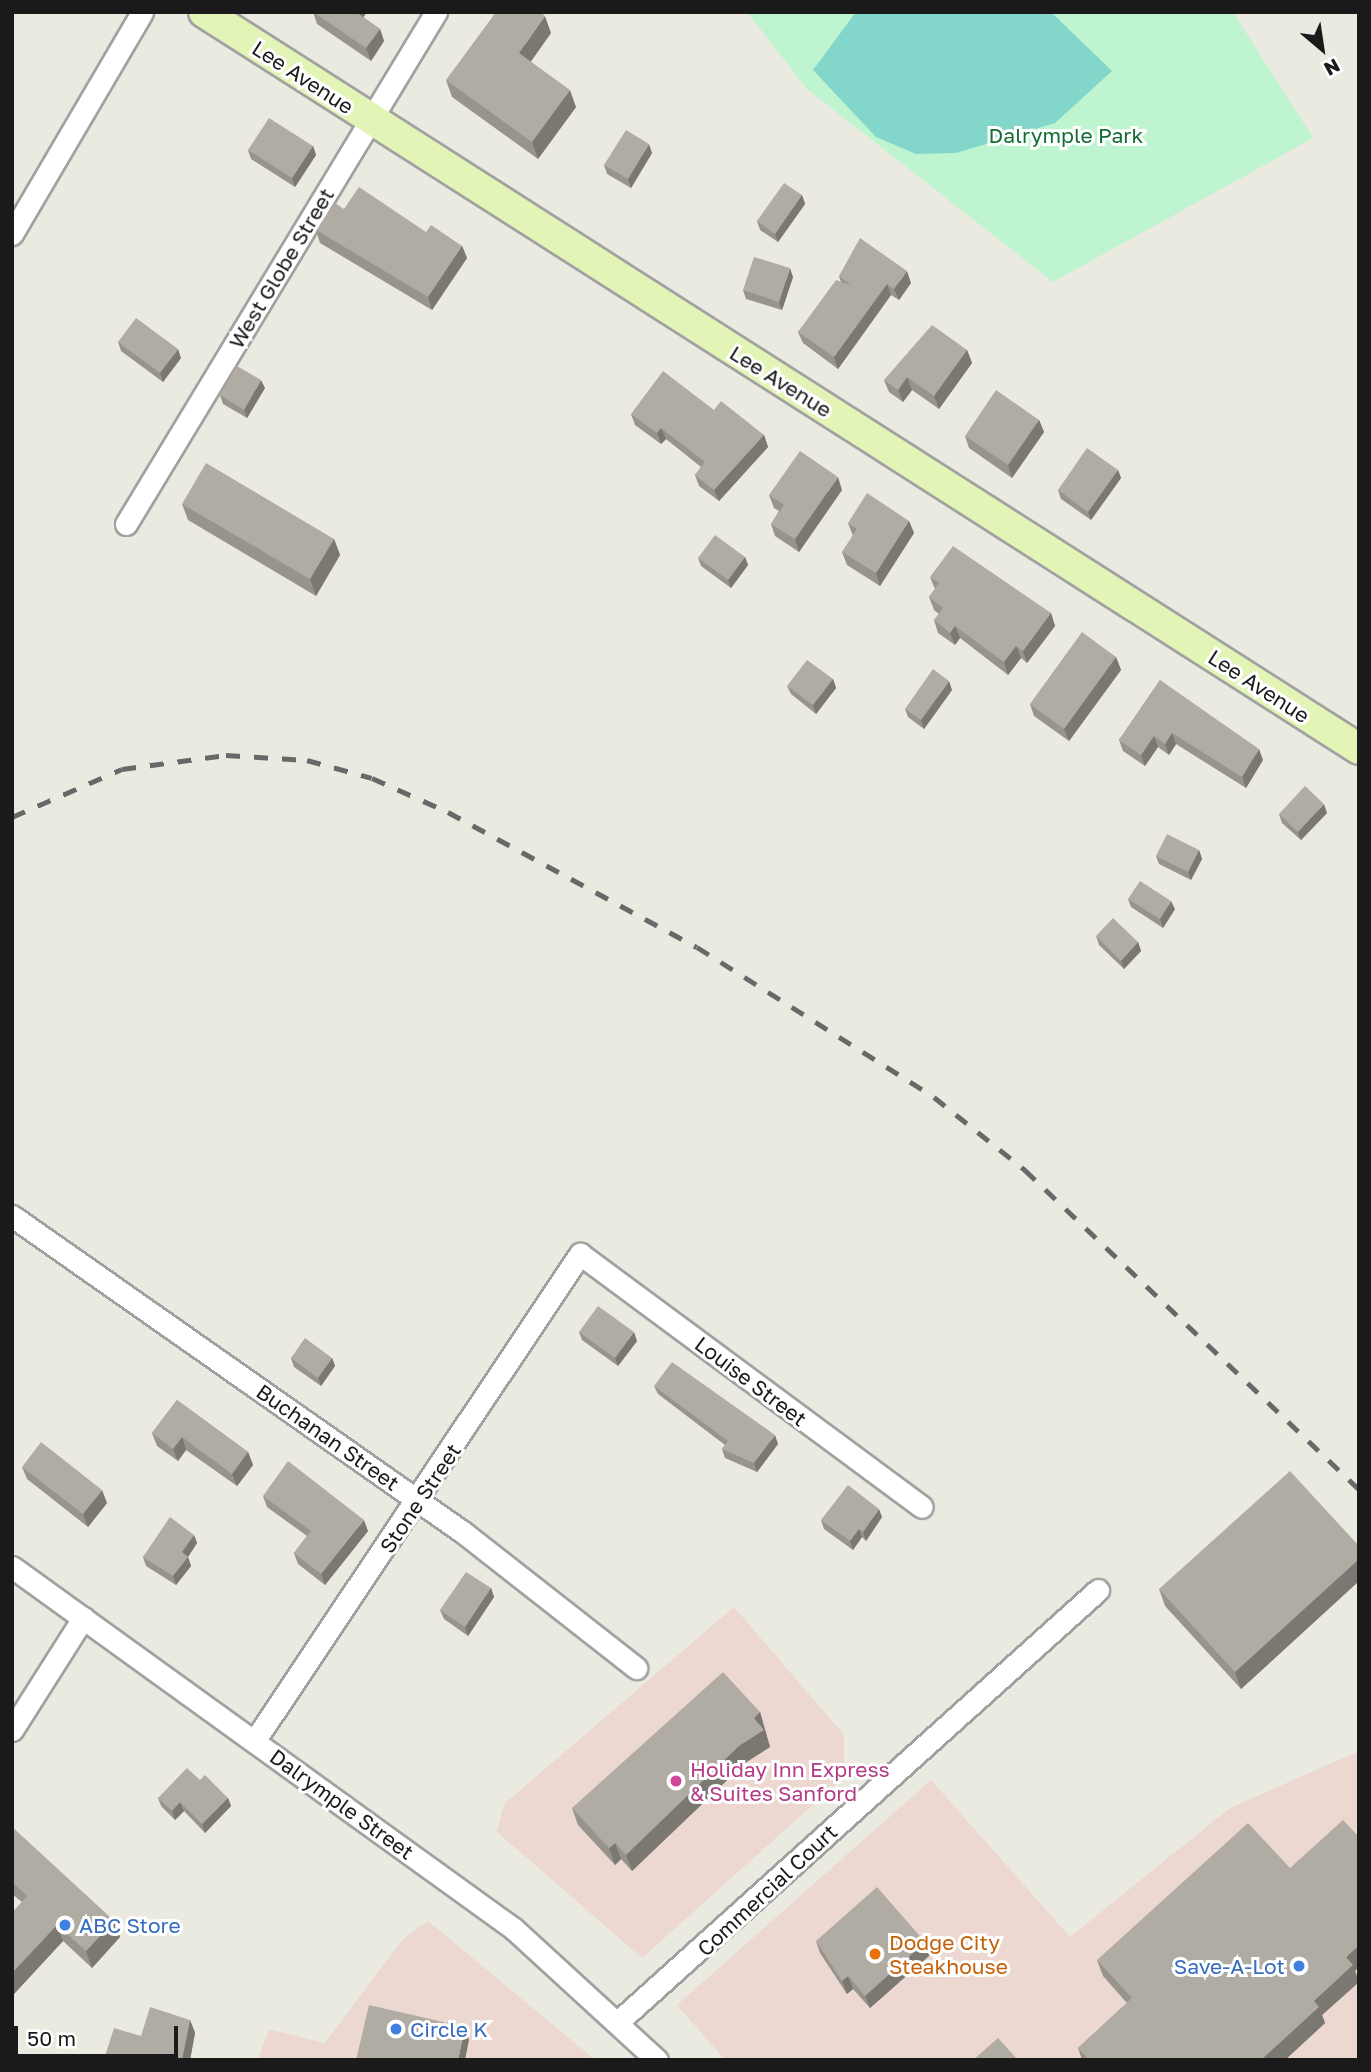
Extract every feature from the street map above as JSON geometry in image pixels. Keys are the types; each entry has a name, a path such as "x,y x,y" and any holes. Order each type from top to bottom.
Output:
{"street":[{"path":"12,234 142,12"},
{"name":"Lee Avenue","path":"204,12 1359,749"},
{"name":"West Globe Street","path":"126,524 436,12"},
{"name":"Buchanan Street","path":"12,1216 418,1501 636,1668"},
{"name":"Stone Street","path":"255,1740 418,1501 580,1254"},
{"name":"Louise Street","path":"580,1254 922,1507"},
{"name":"Dalrymple Street","path":"12,1567 255,1740 514,1930 620,2020 657,2060"},
{"name":"Commercial Court","path":"620,2020 1098,1590"},
{"path":"12,1730 83,1618"}],"shaded area":[{"path":"856,12 1051,12 1112,71 1055,123 956,153 916,154 876,137 813,70"},
{"path":"734,1607 844,1735 844,1777 642,1958 497,1832 504,1804"},
{"path":"1359,1751 1359,2060 725,2060 677,2005 931,1780 1070,1937 1230,1808"},
{"path":"428,1921 593,2058 258,2060 269,2029 325,2043 404,1938"}],"green space":[{"name":"Dalrymple Park","path":"747,12 1233,12 1313,138 1053,282 807,89"}],"building":[{"path":"313,12 356,12 380,29 366,48"},
{"path":"496,12 540,12 545,16 519,53 570,90 532,142 446,80"},
{"path":"269,118 313,146 292,178 248,150"},
{"path":"626,130 649,144 628,179 604,165"},
{"path":"784,183 802,195 775,234 757,221"},
{"path":"359,187 426,232 431,225 462,246 428,297 316,230 335,203 344,209"},
{"path":"860,238 907,271 894,289 887,284 834,357 798,332 836,280 851,285 839,276"},
{"path":"754,257 790,268 779,302 743,290"},
{"path":"136,318 178,349 160,373 118,342"},
{"path":"932,325 967,350 934,396 907,377 898,390 884,380"},
{"path":"237,366 261,380 244,410 220,395"},
{"path":"663,371 714,410 721,401 764,435 714,490 695,475 705,462 661,428 657,433 631,414"},
{"path":"996,390 1039,420 1008,465 965,436"},
{"path":"1087,448 1118,470 1088,512 1058,490"},
{"path":"800,451 838,477 795,539 771,524 784,505 769,495"},
{"path":"206,463 334,539 310,579 182,504"},
{"path":"867,493 909,521 876,573 842,552 857,529 848,523"},
{"path":"715,535 745,557 728,580 698,558"},
{"path":"953,546 1051,613 1023,651 1016,646 1004,662 955,626 950,633 934,620 943,608 929,597 939,583 930,577"},
{"path":"1082,632 1116,657 1064,729 1030,704"},
{"path":"807,660 833,679 813,705 787,686"},
{"path":"933,669 949,681 921,720 905,709"},
{"path":"1160,680 1259,749 1242,777 1172,733 1165,744 1154,736 1141,755 1119,740"},
{"path":"1305,786 1324,804 1298,832 1279,814"},
{"path":"1167,834 1199,850 1188,872 1156,856"},
{"path":"1140,881 1171,901 1160,919 1128,899"},
{"path":"1113,918 1138,942 1121,961 1096,936"},
{"path":"598,1306 634,1332 615,1358 579,1332"},
{"path":"305,1338 332,1358 318,1378 291,1358"},
{"path":"672,1362 775,1435 754,1463 722,1449 728,1441 654,1386"},
{"path":"177,1400 248,1452 232,1474 182,1437 173,1449 152,1433"},
{"path":"41,1442 102,1490 83,1514 22,1467"},
{"path":"288,1461 364,1520 321,1574 294,1553 311,1531 263,1496"},
{"path":"1290,1471 1359,1546 1359,1559 1235,1672 1159,1589"},
{"path":"848,1485 879,1509 863,1532 859,1529 850,1541 821,1520"},
{"path":"170,1517 194,1535 182,1552 188,1557 173,1576 143,1557"},
{"path":"466,1572 491,1588 465,1627 440,1610"},
{"name":"Holiday Inn Express & Suites Sanford","path":"723,1672 760,1712 754,1718 764,1730 739,1746 626,1855 615,1843 609,1848 572,1808"},
{"path":"187,1768 200,1780 205,1775 228,1798 202,1824 180,1802 172,1811 158,1798"},
{"path":"1343,1820 1359,1837 1359,1945 1346,1957 1353,1965 1314,2001 1319,2007 1261,2060 1089,2060 1078,2048 1132,1998 1097,1960 1248,1823 1290,1868"},
{"name":"ABC Store","path":"12,1827 114,1921 86,1951 57,1925 12,1973 12,1913 27,1896 12,1882"},
{"name":"Dodge City Steakhouse","path":"877,1887 925,1942 865,1996 848,1976 842,1981 816,1941"},
{"name":"Circle K","path":"369,2005 465,2027 458,2060 356,2060"},
{"path":"150,2007 190,2020 182,2060 127,2060 106,2053 114,2028 141,2036"},
{"path":"998,2038 1018,2060 973,2060"}],"railway":[{"path":"12,817 122,769 226,755 307,760 372,778 448,812 697,947 934,1097 1025,1170 1359,1489"}],"place":[{"name":"Holiday Inn Express & Suites Sanford","path":"676,1781"},
{"name":"ABC Store","path":"65,1925"},
{"name":"Dodge City Steakhouse","path":"875,1954"},
{"name":"Save-A-Lot","path":"1299,1966"},
{"name":"Circle K","path":"396,2029"}]}
